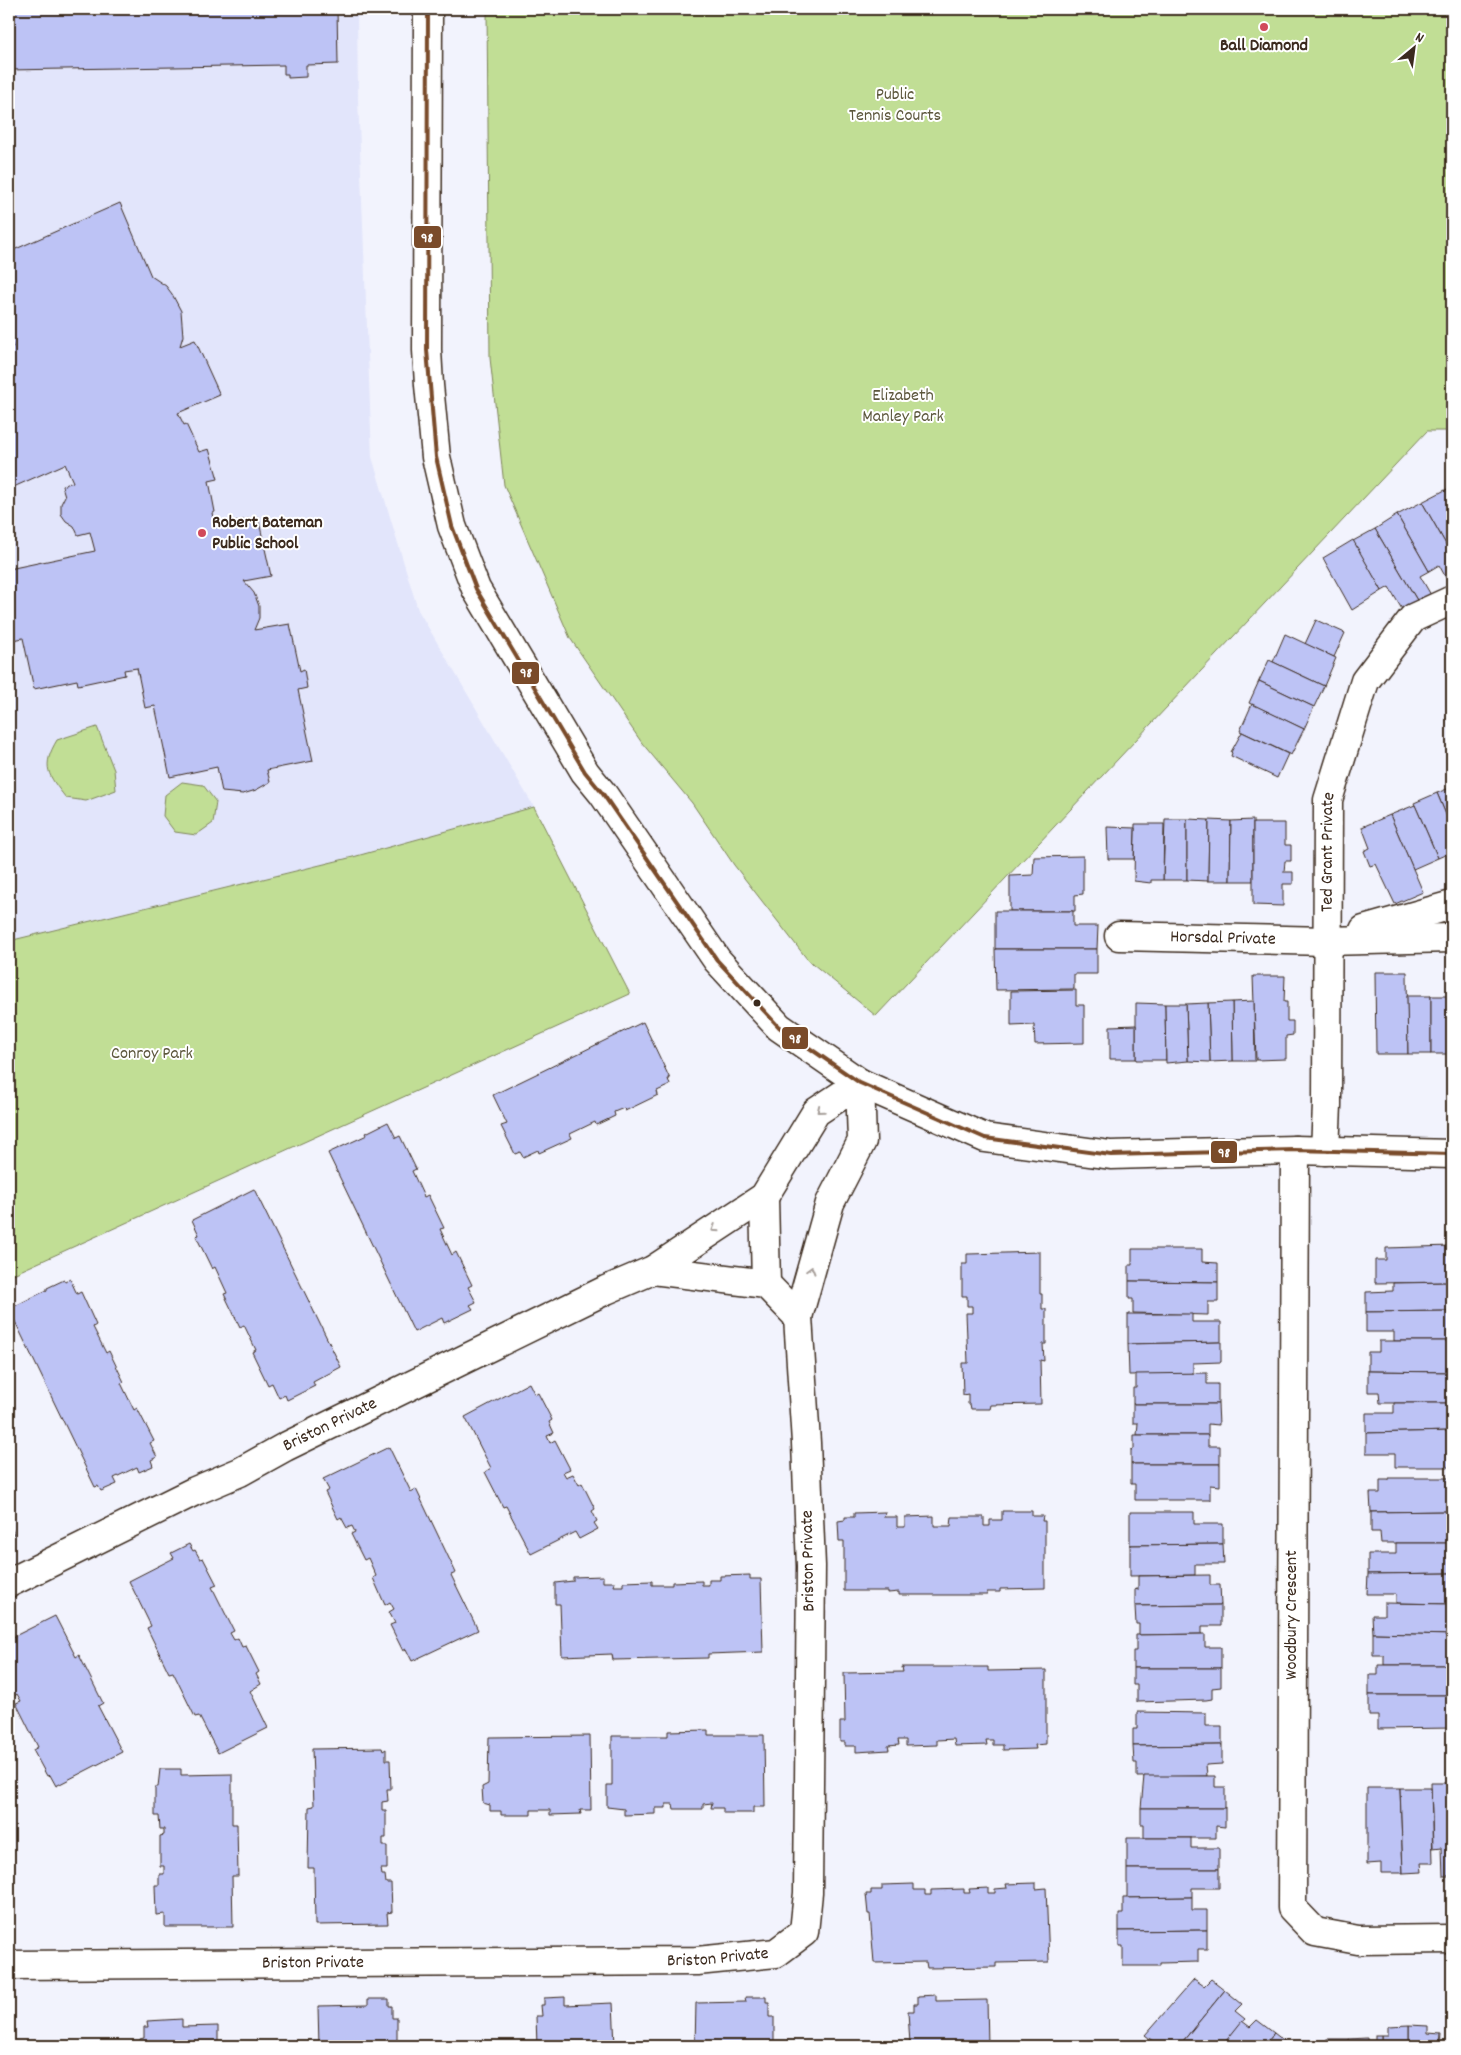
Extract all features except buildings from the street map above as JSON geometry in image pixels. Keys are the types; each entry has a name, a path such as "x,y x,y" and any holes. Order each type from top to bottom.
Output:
{"street":[{"path":"428,9 429,385 436,457 452,526 473,580 585,772 603,794 718,960 779,1027 860,1083 985,1138 1111,1155 1295,1150 1452,1154"},
{"name":"Ted Grant Private","path":"1324,1151 1327,1104 1326,941 1328,800 1365,681 1413,618 1452,600"},
{"name":"Horsdal Private","path":"1326,941 1452,905"},
{"name":"Horsdal Private","path":"1119,936 1326,941 1452,938"},
{"name":"Briston Private","path":"9,1583 186,1496 240,1472 285,1447 598,1294 653,1270 764,1197 816,1112 860,1083"},
{"name":"Briston Private","path":"9,1965 697,1961 776,1953 804,1932 808,1892 810,1566 806,1443 798,1317 830,1203 862,1141 860,1083"},
{"name":"Woodbury Crescent","path":"1295,1150 1292,1908 1315,1932 1349,1939 1452,1939"},
{"path":"764,1197 766,1284"},
{"path":"653,1270 766,1284 798,1317"}],"shaded area":[{"name":"Robert Bateman Public School","path":"9,9 357,9 358,97 372,457 418,610 534,807 353,857 9,941"}],"green space":[{"name":"Elizabeth Manley Park","path":"487,9 1452,9 1452,431 1427,431 876,1016 807,959 734,865 692,803 642,743 570,638 504,485 490,358"},
{"path":"97,727 114,770 116,790 86,801 66,798 51,777 49,771 48,764 52,749 57,740"},
{"path":"182,782 203,785 216,802 213,823 196,835 175,832 163,816 165,795"},
{"name":"Conroy Park","path":"534,807 630,994 9,1276 9,941 353,857"}],"transit line":[{"name":"98","path":"428,9 427,350 436,457 452,526 476,589 585,772 603,794 717,960 779,1027 860,1083 985,1138 1111,1155 1295,1150 1452,1154"}],"place":[{"name":"Ball Diamond","path":"1264,27"},
{"name":"Robert Bateman Public School","path":"202,533"}],"park label":[{"name":"Public Tennis Courts","path":"895,105"}]}
